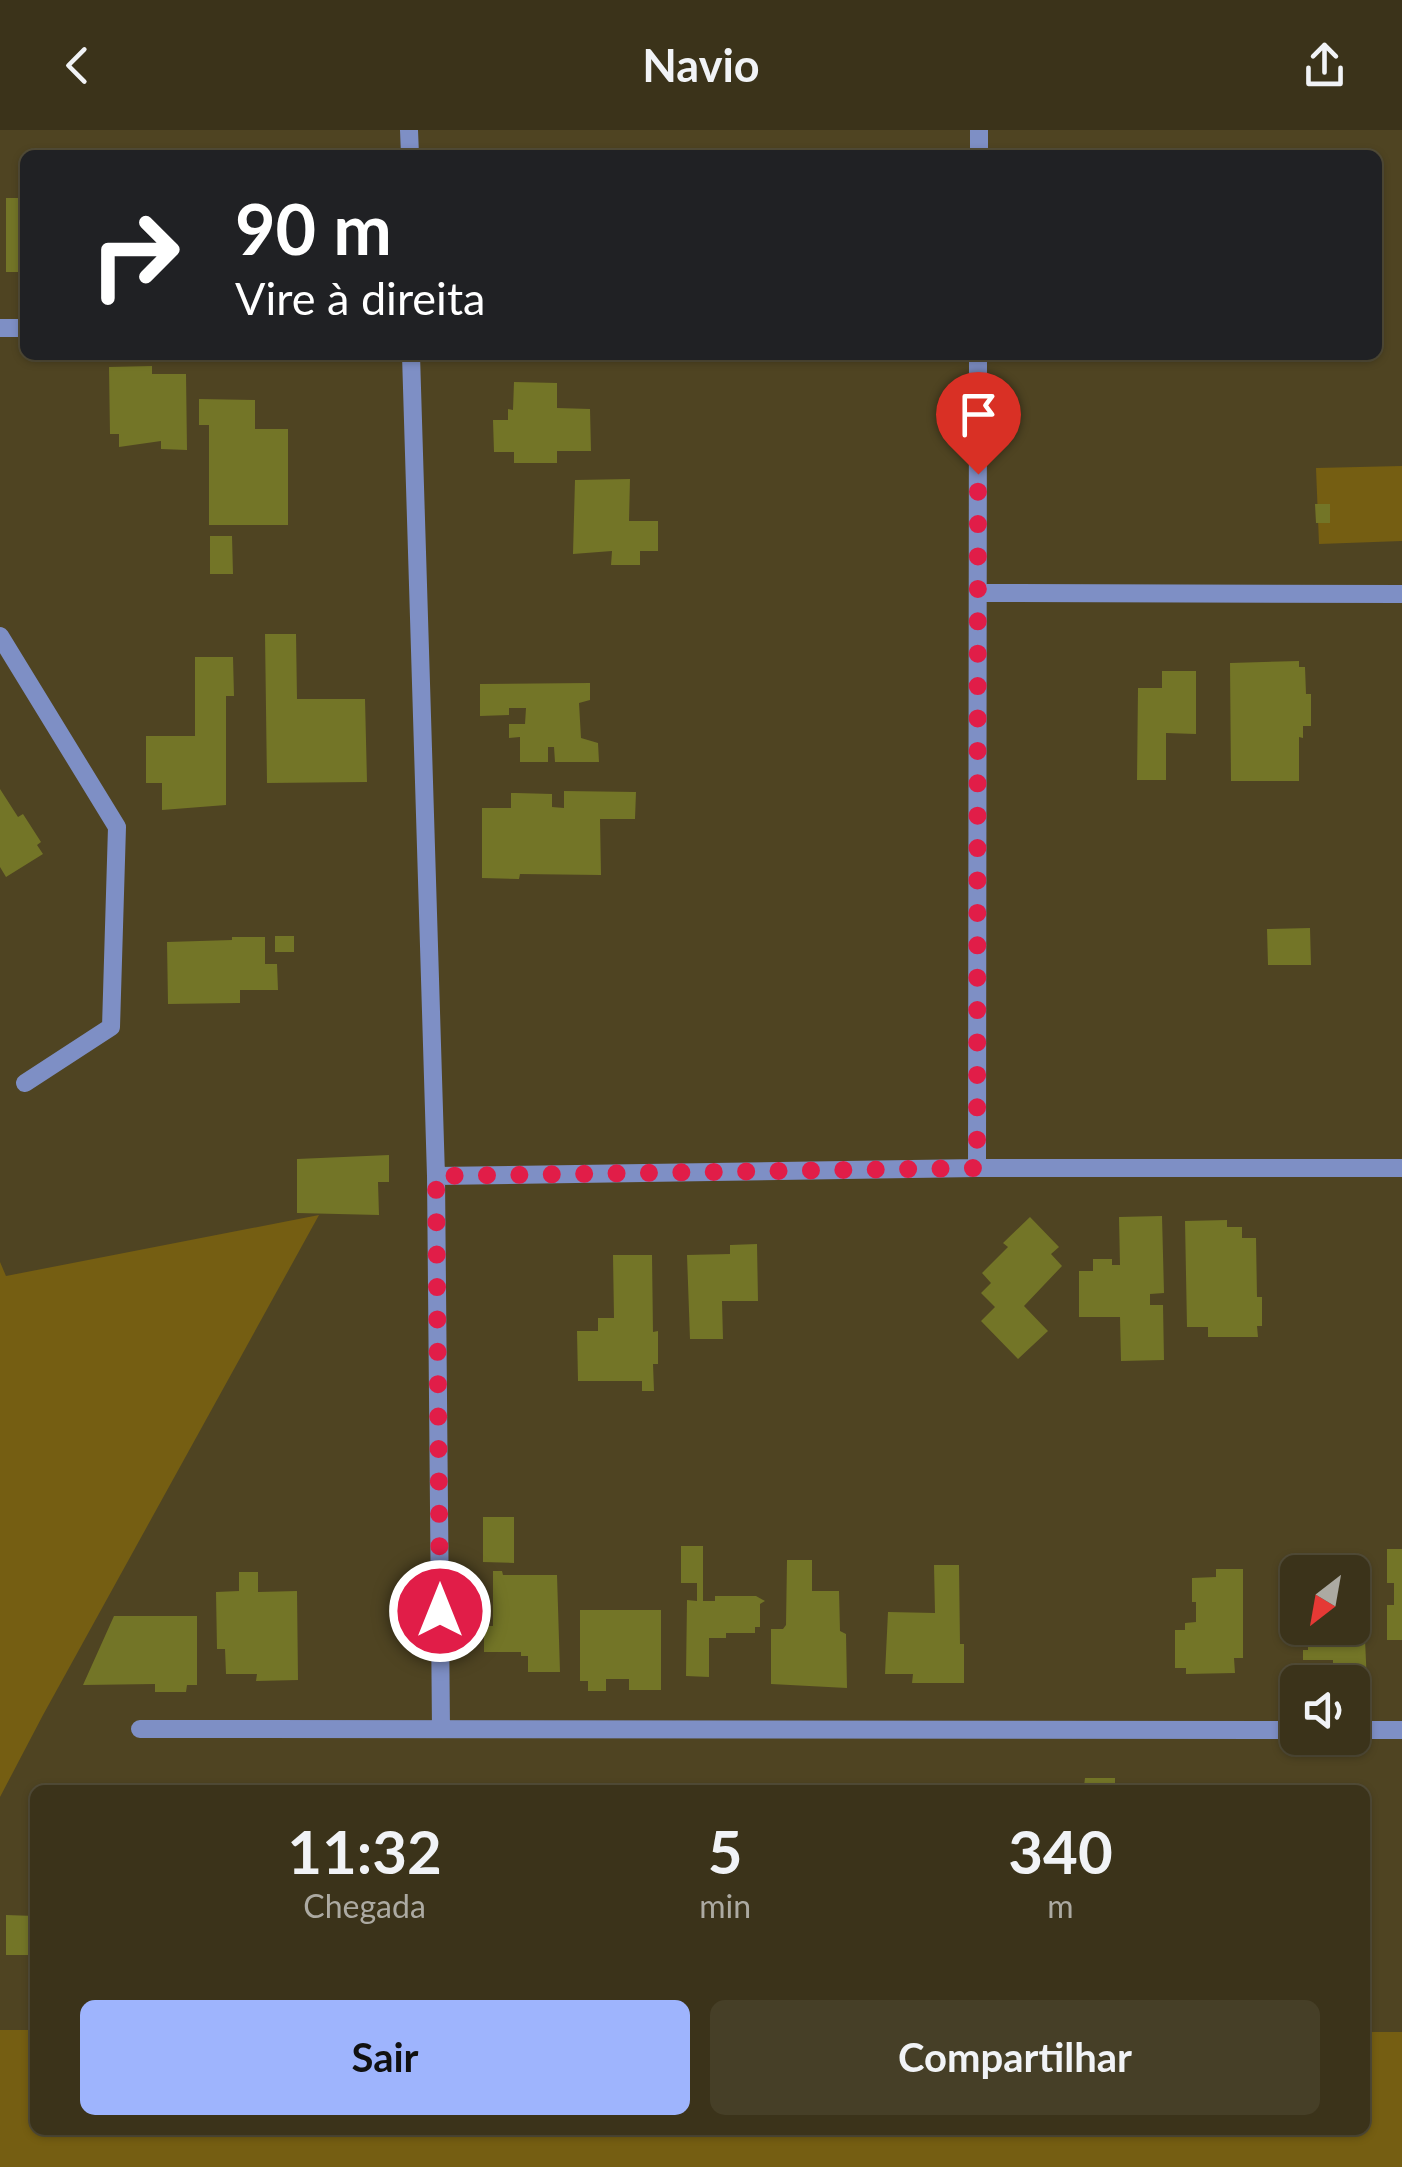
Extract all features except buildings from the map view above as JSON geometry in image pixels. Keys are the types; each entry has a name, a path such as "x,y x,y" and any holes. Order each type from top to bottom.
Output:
{"street":[{"path":"411,360 436,1176 441,1730"},
{"path":"977,1168 978,360"},
{"path":"978,592 1402,594"},
{"path":"0,636 117,827 111,1028 25,1083"},
{"path":"436,1176 977,1168 1402,1168"},
{"path":"140,1729 1280,1730"},
{"path":"1370,1730 1402,1730"}],"shaded area":[{"path":"1402,466 1402,541 1319,544 1316,468"},
{"path":"319,1215 0,1797 0,1262 6,1276"},
{"path":"0,2030 30,2030 30,2135 1370,2135 1370,2032 1402,2032 1402,2167 0,2167"}],"route":[{"path":"440,1611 436,1176 977,1168 978,474"}]}
